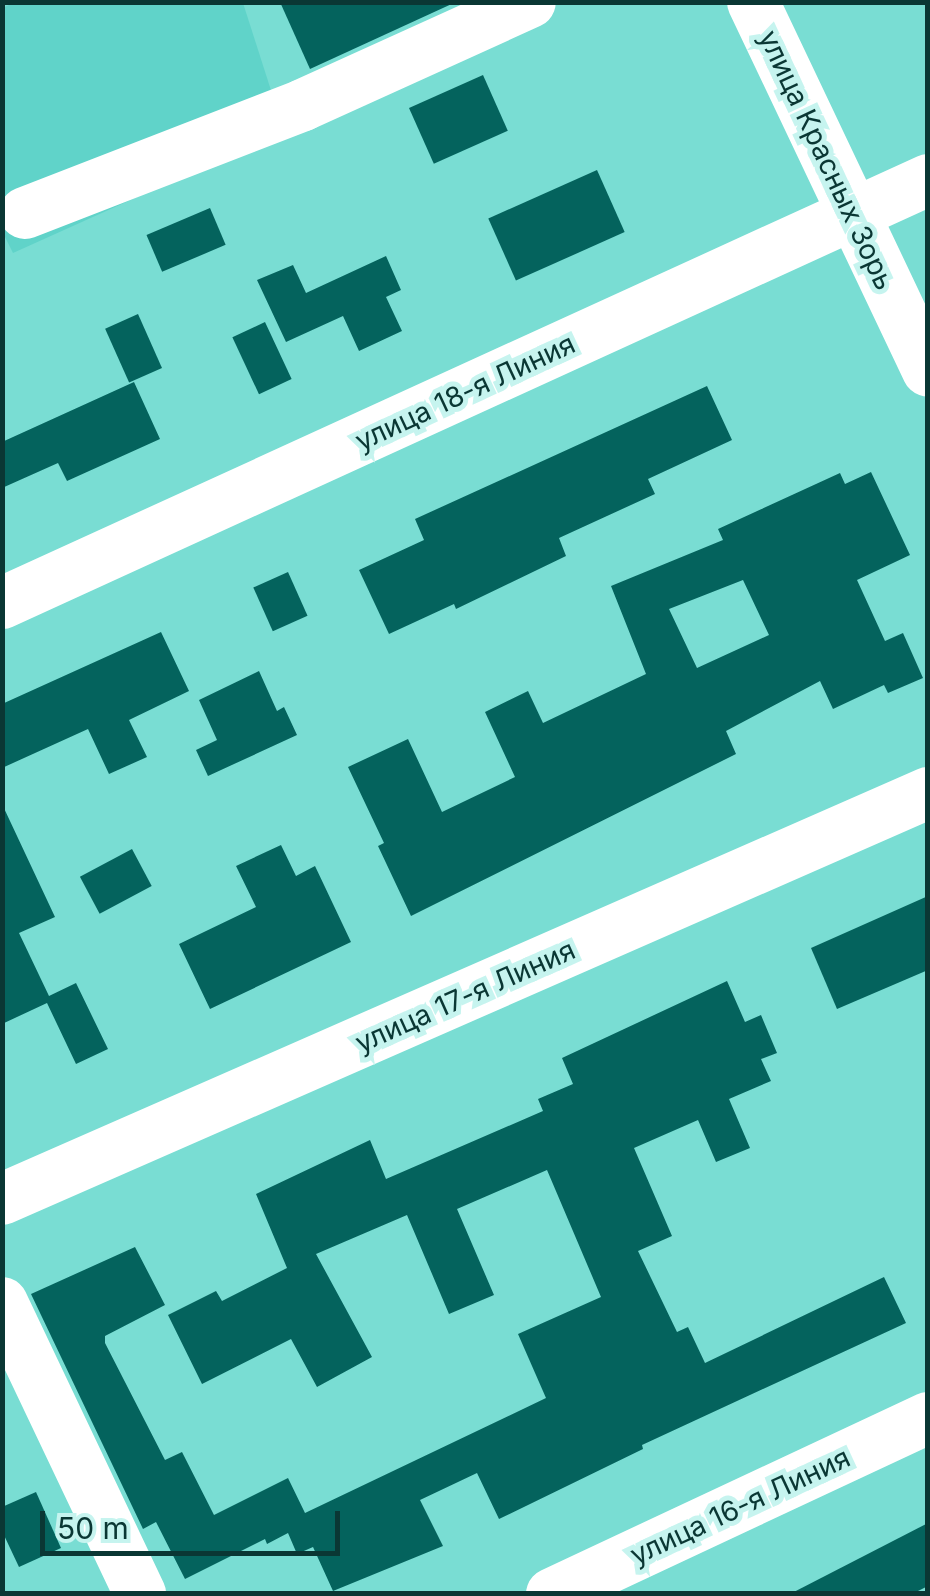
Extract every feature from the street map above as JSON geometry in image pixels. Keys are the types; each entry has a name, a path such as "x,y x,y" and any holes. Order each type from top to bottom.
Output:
{"street":[{"path":"26,214 304,105 530,2"},
{"name":"улица Красных Зорь","path":"753,2 928,370"},
{"name":"улица 18-я Линия","path":"2,603 928,180"},
{"name":"улица 17-я Линия","path":"2,1199 928,793"},
{"path":"2,1302 140,1594"},
{"name":"улица 16-я Линия","path":"552,1594 928,1418"}],"shaded area":[{"path":"15,2 243,3 284,131 13,253 3,233 3,8"}],"building":[{"path":"280,2 456,2 310,69"},
{"path":"483,75 508,131 434,164 409,108"},
{"path":"597,170 625,232 516,281 488,218"},
{"path":"210,208 226,245 162,272 146,235"},
{"path":"386,256 401,290 386,297 402,331 359,351 343,316 286,342 257,280 293,265 306,293"},
{"path":"138,314 162,368 129,383 105,329"},
{"path":"265,322 292,379 259,394 232,337"},
{"path":"134,382 160,439 67,481 58,463 2,488 2,442"},
{"path":"707,386 732,440 648,479 655,494 559,538 566,556 456,609 454,604 389,634 359,570 424,540 415,519"},
{"path":"871,472 910,555 857,580 885,641 903,633 923,678 888,693 884,685 833,709 820,681 726,731 736,754 411,916 378,846 384,843 348,767 408,739 442,812 515,777 485,712 528,691 543,723 646,674 611,586 723,540 718,529 840,473 845,484","holes":["743,580 769,635 697,668 669,609"]},
{"path":"288,572 308,616 273,631 253,587"},
{"path":"161,632 189,691 129,720 147,757 109,774 88,729 2,768 2,704"},
{"path":"259,671 277,711 284,707 297,735 208,776 196,750 217,740 199,700"},
{"path":"2,804 55,917 19,933 49,996 76,983 108,1049 76,1064 47,1003 2,1024"},
{"path":"281,845 296,876 315,866 351,942 210,1009 179,944 256,907 236,866"},
{"path":"132,849 152,886 100,914 80,877"},
{"path":"928,896 928,970 837,1009 811,948"},
{"path":"727,981 745,1022 761,1015 777,1053 761,1059 771,1081 729,1099 750,1148 716,1162 698,1120 634,1148 672,1236 638,1251 677,1332 688,1327 705,1363 884,1277 906,1323 642,1445 643,1449 499,1519 477,1473 420,1500 443,1546 333,1591 313,1547 297,1554 288,1533 267,1544 265,1539 185,1579 156,1522 143,1529 31,1294 135,1247 165,1305 105,1336 105,1343 165,1460 182,1452 214,1515 288,1478 305,1513 546,1398 518,1334 601,1297 547,1170 457,1209 494,1295 449,1314 407,1215 316,1254 372,1357 317,1387 291,1339 202,1384 168,1315 216,1291 222,1301 287,1268 256,1194 370,1140 386,1179 543,1111 538,1099 573,1084 562,1058"},
{"path":"36,1492 61,1548 19,1567 2,1531 2,1507"},
{"path":"928,1523 928,1586 912,1594 790,1594"}]}
